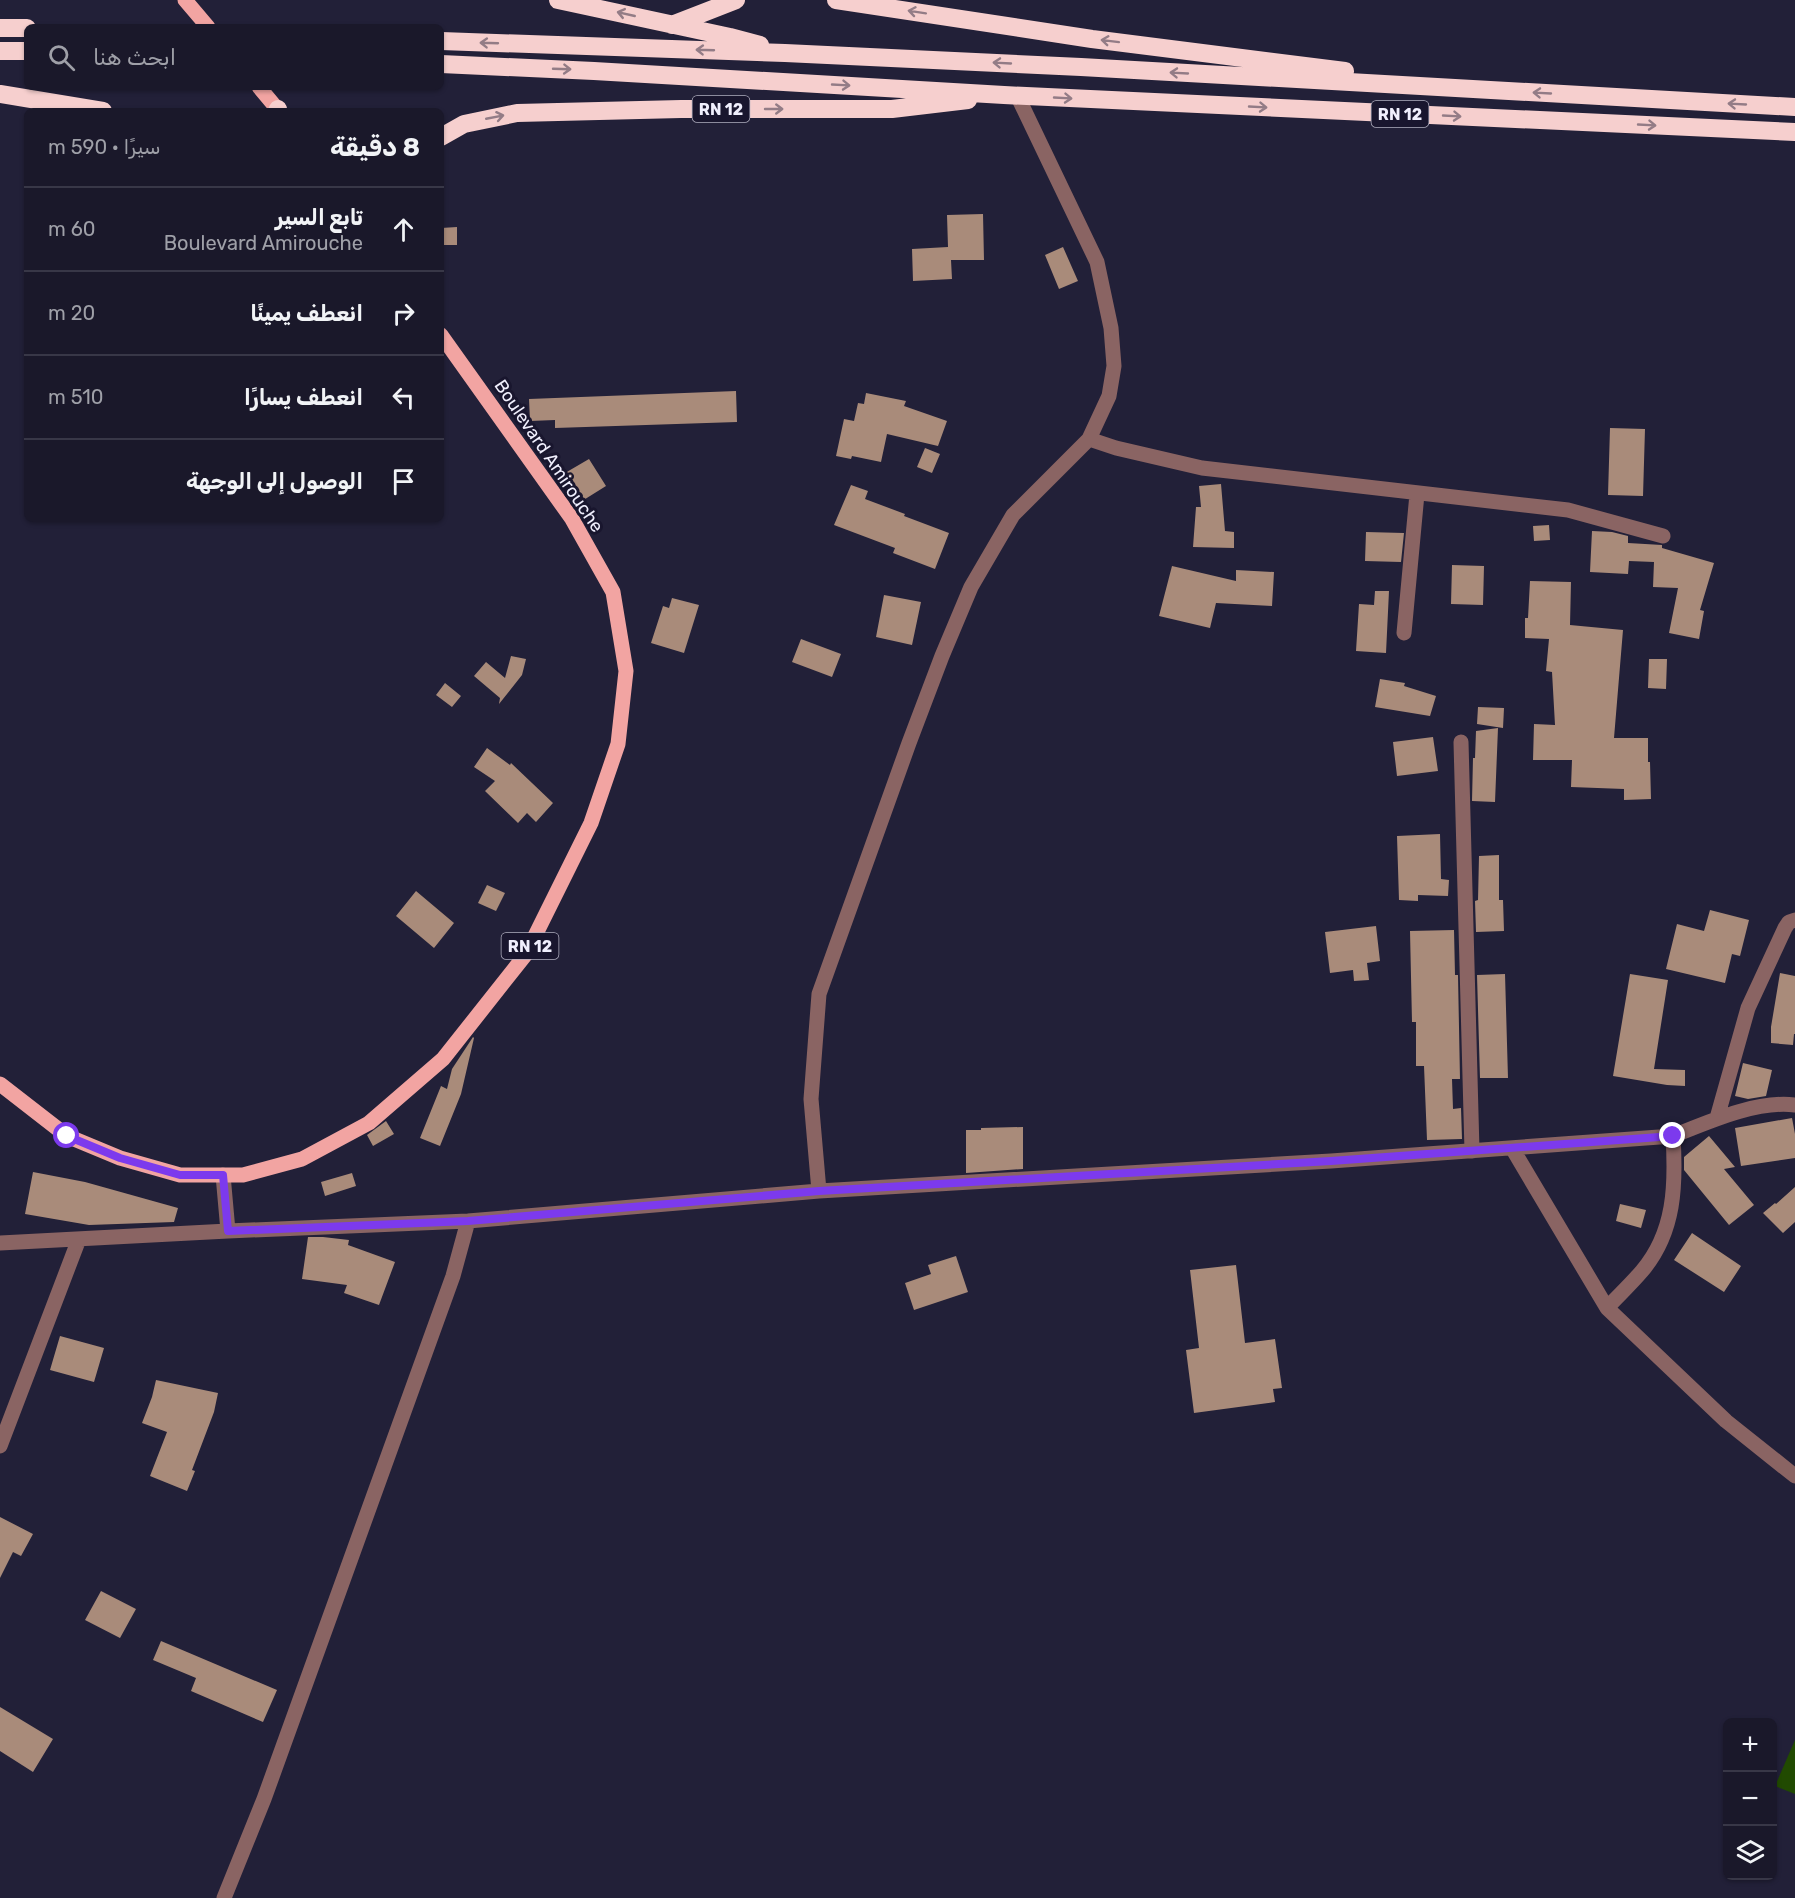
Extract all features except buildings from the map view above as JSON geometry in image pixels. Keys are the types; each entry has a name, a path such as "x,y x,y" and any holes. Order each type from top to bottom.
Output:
{"highway":[{"name":"RN 12","path":"558,0 730,36 785,53 1795,107"},
{"path":"672,25 736,0"},
{"path":"836,0 1092,39 1502,91"},
{"path":"0,28 24,28"},
{"path":"444,41 785,53"},
{"path":"0,51 24,51"},
{"path":"444,64 1011,95"},
{"path":"0,94 85,108"},
{"name":"RN 12","path":"444,135 464,123 517,113 681,109 891,109 1011,95 1795,132"},
{"path":"444,127 464,123"}],"main road":[{"path":"185,0 205,24"},
{"path":"261,90 276,108"},
{"name":"Boulevard Amirouche","path":"0,1084 67,1136 120,1158 180,1175 243,1175 302,1159 369,1123 443,1059 526,954 591,823 618,744 627,671 613,592 572,519 444,338"}],"street":[{"path":"819,1191 811,1100 819,994 909,743 971,587 1013,515 1089,439 1109,396 1113,366 1111,328 1097,262 1011,95"},
{"path":"1089,439 1116,448 1202,468 1568,510 1663,536"},
{"path":"1404,633 1418,494"},
{"path":"1461,742 1472,1151"},
{"path":"1717,1118 1748,1008 1785,928 1789,922 1795,920"},
{"path":"0,1243 468,1221 819,1191 1331,1161 1673,1136 1717,1118 1757,1107 1795,1105"},
{"path":"1607,1308 1643,1270 1665,1234 1675,1186 1673,1136"},
{"path":"1512,1148 1607,1308 1726,1421 1795,1476"},
{"path":"223,1175 228,1231"},
{"path":"224,1898 264,1798 453,1276 468,1221"},
{"path":"0,1446 79,1239"}],"green space":[{"path":"1795,1740 1795,1794 1777,1787 1777,1781"}],"route":[{"path":"67,1136 120,1158 180,1175 223,1175 228,1231 468,1221 819,1191 1331,1161 1673,1136"}]}
